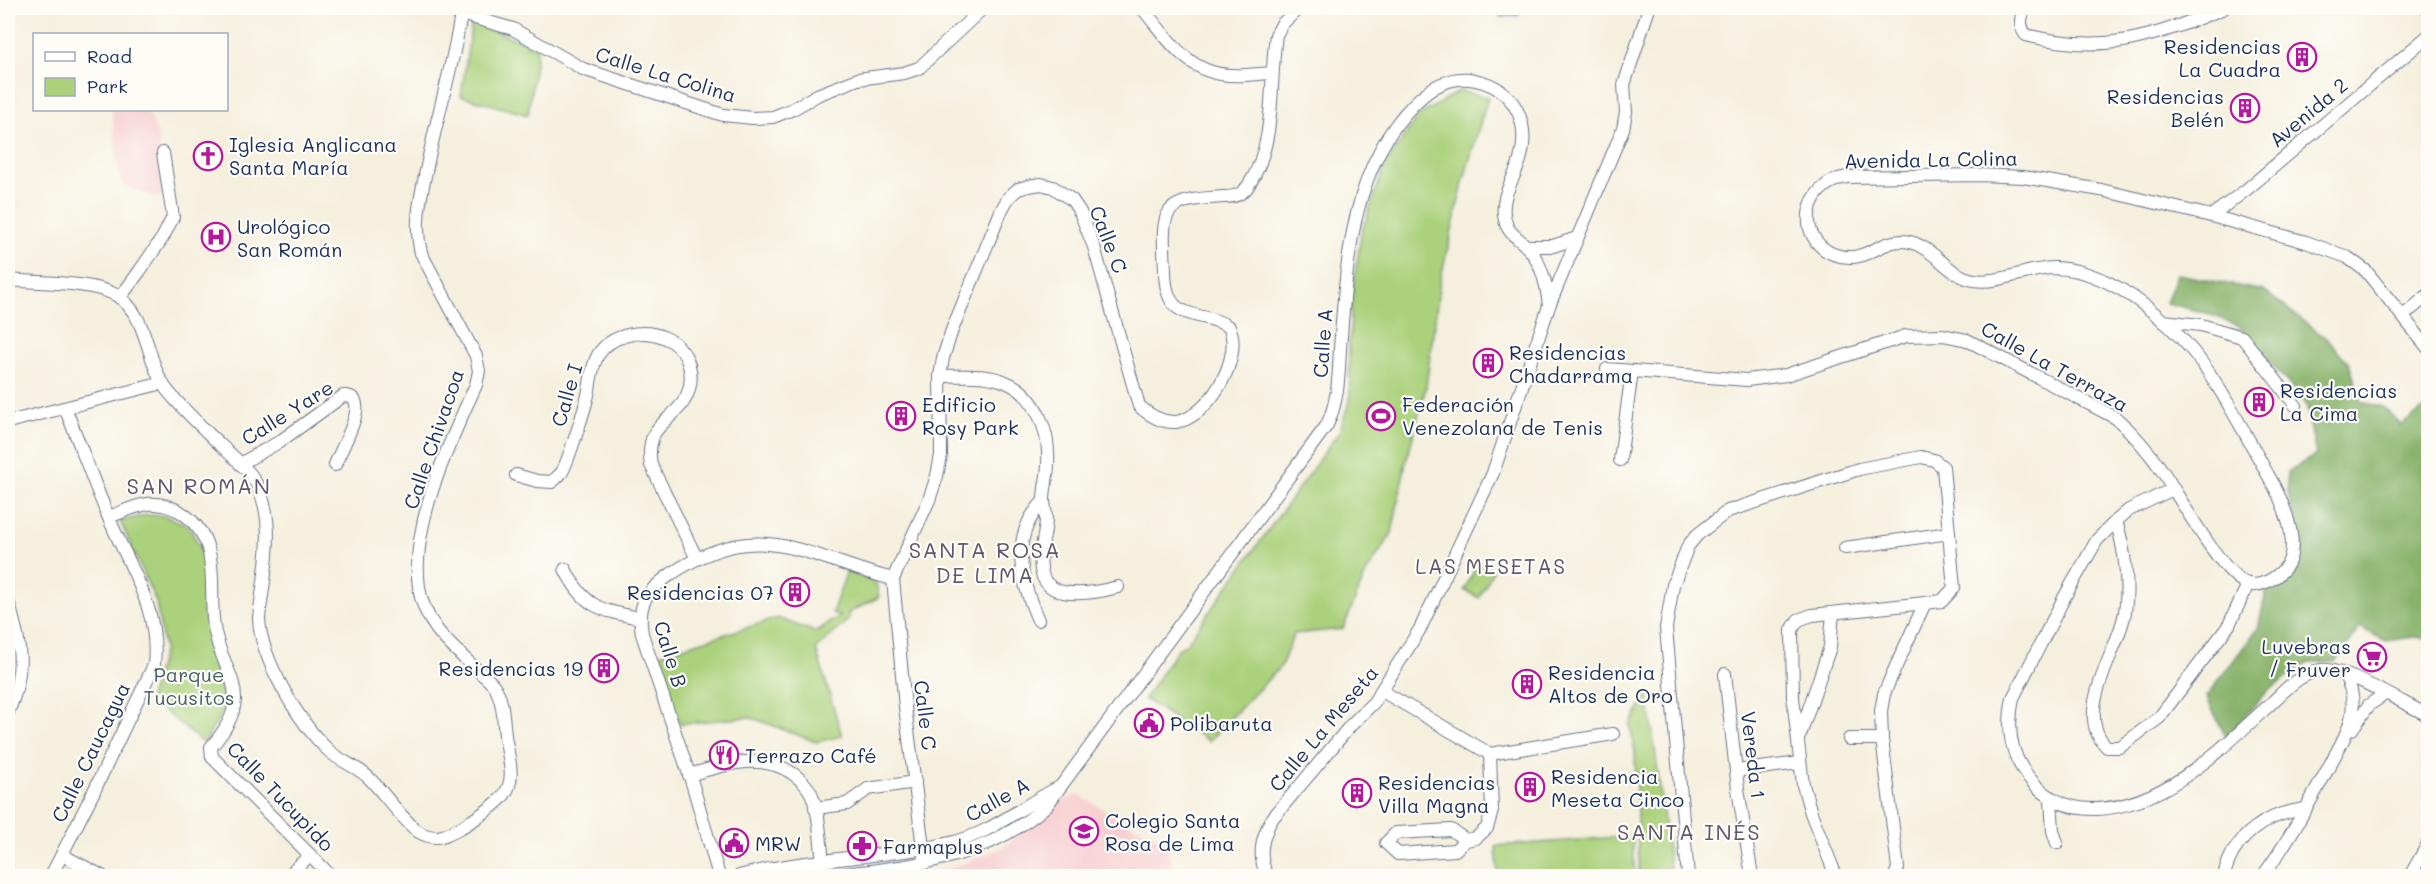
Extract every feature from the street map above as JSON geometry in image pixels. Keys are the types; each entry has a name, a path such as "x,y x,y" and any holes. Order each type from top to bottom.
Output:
{"street":[{"name":"Calle La Colina","path":"456,11 513,29 592,73 723,116 753,118 773,117 817,95 858,79 904,73 919,68 982,8"},
{"path":"1142,8 1185,58 1198,67 1214,73 1231,75 1272,73 1276,35 1282,24 1299,8"},
{"path":"1549,306 1623,129 1626,112 1624,85 1649,8"},
{"path":"2025,8 2021,16 2021,28 2026,35 2080,45 2155,35 2224,8"},
{"name":"Calle Chivacoa","path":"117,296 135,314 162,383 250,474 258,487 268,521 259,633 264,650 296,710 313,734 330,752 367,776 418,832 435,837 448,836 460,830 504,796 512,780 500,698 493,685 439,636 424,607 419,589 418,568 424,525 435,480 476,385 479,371 476,356 421,253 417,236 417,218 456,11"},
{"name":"Avenida 2","path":"2211,216 2246,190 2428,36"},
{"name":"Calle C","path":"925,863 893,579 929,500 937,476 941,455 940,376 952,330 1002,209 1009,197 1018,189 1041,184 1062,191 1072,200 1080,212 1094,247 1139,406 1155,418 1175,422 1189,417 1206,402 1221,382 1230,363 1232,333 1229,327 1222,322 1180,309 1173,303 1165,276 1163,231 1171,208 1182,202 1234,197 1249,184 1265,142 1269,124 1273,100 1272,73"},
{"name":"Calle A","path":"829,876 925,863 968,853 1012,832 1047,806 1327,425 1337,399 1347,270 1354,227 1365,186 1376,157 1394,126 1432,88 1453,79 1477,80 1497,87 1516,106 1521,120 1523,148 1506,194 1503,214 1511,233 1527,246 1542,275 1549,306"},
{"path":"8,280 74,286 106,291 117,296 125,291 163,237 173,217 164,153"},
{"name":"Avenida La Colina","path":"2248,584 2266,582 2284,569 2290,561 2293,550 2292,538 2282,504 2274,484 2216,382 2184,341 2163,321 2128,294 2086,274 2055,268 2003,278 1977,280 1958,274 1921,245 1900,240 1857,258 1832,253 1823,248 1810,228 1810,207 1820,188 1836,179 2000,175 2101,190 2211,216 2306,242 2347,257 2373,277 2428,348"},
{"path":"1527,246 1553,246 1577,238"},
{"path":"2403,316 2428,295"},
{"name":"Calle La Meseta","path":"1267,876 1260,855 1263,836 1271,820 1382,691 1420,629 1493,473 1549,306"},
{"path":"2163,321 2201,325 2241,337 2295,406"},
{"name":"Calle I","path":"516,475 537,481 552,482 562,471 588,396 592,371 602,348 634,333 647,332 676,342 689,363 691,377 689,391 682,404 656,431 649,453 651,465 698,559"},
{"name":"Calle La Terraza","path":"1607,369 1747,380 1786,375 1906,336 1922,334 1951,336 1977,345 2116,418 2128,428 2173,489"},
{"path":"1620,460 1632,371"},
{"path":"940,376 978,377 1006,382 1030,399 1047,444 1048,462 1044,501 1046,518 1040,564 1043,579 1054,588 1075,593 1100,592 1118,587"},
{"path":"8,422 162,383"},
{"name":"Calle Yare","path":"240,465 279,442 343,396 349,395 355,398 357,415 335,465"},
{"name":"Calle Caucagua","path":"51,876 96,788 154,664 156,643 149,606 109,518 65,408"},
{"path":"1688,876 1666,628 1673,585 1683,558 1693,541 1728,511 1859,469 1921,458 1934,460 1943,467 1954,588 1942,601 1812,615 1798,620 1792,630 1793,698 1800,764 1810,813 1836,876"},
{"path":"2116,521 2124,560 2125,610 2122,626 2101,679 2094,708 2096,729 2099,737 2108,747 2120,747 2159,718 2229,625 2248,584 2227,569 2173,489 2150,499 2116,521 2097,540 2013,698 2010,714 2013,749 2028,777 2051,799 2067,806 2088,809 2135,803 2173,783 2212,755 2301,677 2323,669 2344,674 2428,716"},
{"path":"1038,620 1026,592 1021,562 1024,539 1032,513 1044,501"},
{"name":"Calle Tucupido","path":"109,518 144,504 158,505 173,508 197,525 205,538 211,560 213,619 217,638 236,687 230,719 211,747 212,757 331,876"},
{"path":"1845,548 1949,533"},
{"name":"Calle B","path":"719,876 689,775 649,657 639,618 641,604 654,588 698,559 731,545 753,542 775,543 814,553 893,579"},
{"path":"565,569 573,586 588,603 600,609 639,618"},
{"path":"8,600 21,644 20,673 9,704"},
{"path":"1895,876 1898,868 1882,739 1881,711 1884,694 1924,603"},
{"path":"1799,739 1830,647 1833,613"},
{"name":"Vereda 1","path":"1725,674 1736,771 1752,876"},
{"path":"2263,876 2306,809 2350,723 2353,705 2352,689 2344,674"},
{"path":"1382,691 1490,754 1613,734"},
{"path":"2343,739 2369,705 2385,694"},
{"path":"1849,739 1882,739"},
{"path":"1466,840 1451,830 1396,833 1386,843 1398,854 1410,854 1455,850 1466,840 1476,838 1487,828 1492,811 1490,754"},
{"path":"689,775 734,763 754,761 783,768 802,782 811,794 816,808 823,861"},
{"path":"1736,771 1800,764"},
{"path":"816,808 847,804 868,789 915,782"},
{"name":"Calle A","path":"739,876 789,865 951,843 983,832 1013,816 1040,796 1061,787"},
{"path":"2051,799 2053,831 2058,843"},
{"path":"2224,876 2227,863 2239,845 2263,821 2286,811 2306,809"},
{"path":"2410,876 2428,844"},
{"path":"62,855 102,876"},
{"path":"288,876 310,855"}],"shaded area":[{"path":"112,111 147,111 158,135 165,194 157,198 126,186 119,177"},
{"name":"Colegio Santa Rosa de Lima","path":"1078,794 1128,824 1163,839 1176,876 901,876 947,870 1004,847 1048,809"}],"green space":[{"path":"472,21 537,48 528,115 461,96"},
{"name":"Federación Venezolana de Tenis","path":"1459,91 1488,97 1464,179 1440,281 1426,387 1405,466 1392,533 1366,573 1343,629 1294,634 1281,666 1209,741 1144,699 1177,650 1187,643 1339,432 1350,399 1349,349 1352,297 1361,233 1385,165 1418,116"},
{"path":"2177,274 2264,291 2327,339 2349,363 2361,402 2383,407 2401,425 2428,406 2428,639 2414,637 2385,641 2360,627 2335,662 2308,663 2269,690 2226,737 2206,697 2258,628 2266,592 2290,574 2302,551 2288,494 2287,472 2316,455 2306,404 2239,326 2206,313 2166,303"},
{"name":"Parque Tucusitos","path":"147,515 165,516 188,525 200,547 207,570 206,609 209,638 227,691 227,703 204,744 149,698 164,649 156,602 120,521"},
{"path":"1478,563 1493,571 1479,598 1464,590"},
{"path":"847,571 876,583 879,597 848,613 849,619 816,649 842,736 816,742 750,717 680,724 657,655 778,618 815,632 840,616 832,613"},
{"path":"1648,694 1671,876 1639,876 1635,752 1630,725"},
{"path":"1632,836 1635,876 1498,876 1496,846"}],"water":[{"path":"1499,8 1518,8 1519,15 1500,17"}],"place":[{"name":"Residencias La Cuadra","path":"2302,57"},
{"name":"Residencias Belén","path":"2245,108"},
{"name":"Iglesia Anglicana Santa María","path":"208,156"},
{"name":"Urológico San Román","path":"216,237"},
{"name":"Residencias Chadarrama","path":"1488,363"},
{"name":"Residencias La Cima","path":"2259,402"},
{"name":"Edificio Rosy Park","path":"901,416"},
{"name":"Federación Venezolana de Tenis","path":"1381,416"},
{"name":"Residencias 07","path":"795,592"},
{"name":"Luvebras / Fruver","path":"2372,657"},
{"name":"Residencias 19","path":"604,668"},
{"name":"Residencia Altos de Oro","path":"1527,684"},
{"name":"Polibaruta","path":"1149,723"},
{"name":"Terrazo Café","path":"724,755"},
{"name":"Residencia Meseta Cinco","path":"1530,787"},
{"name":"Residencias Villa Magna","path":"1357,793"},
{"name":"Colegio Santa Rosa de Lima","path":"1084,831"},
{"name":"MRW","path":"734,843"},
{"name":"Farmaplus","path":"862,846"}],"district":[{"name":"SAN ROMÁN","path":"199,485"},
{"name":"SANTA ROSA DE LIMA","path":"985,562"},
{"name":"LAS MESETAS","path":"1491,565"},
{"name":"SANTA INÉS","path":"1689,831"}]}
